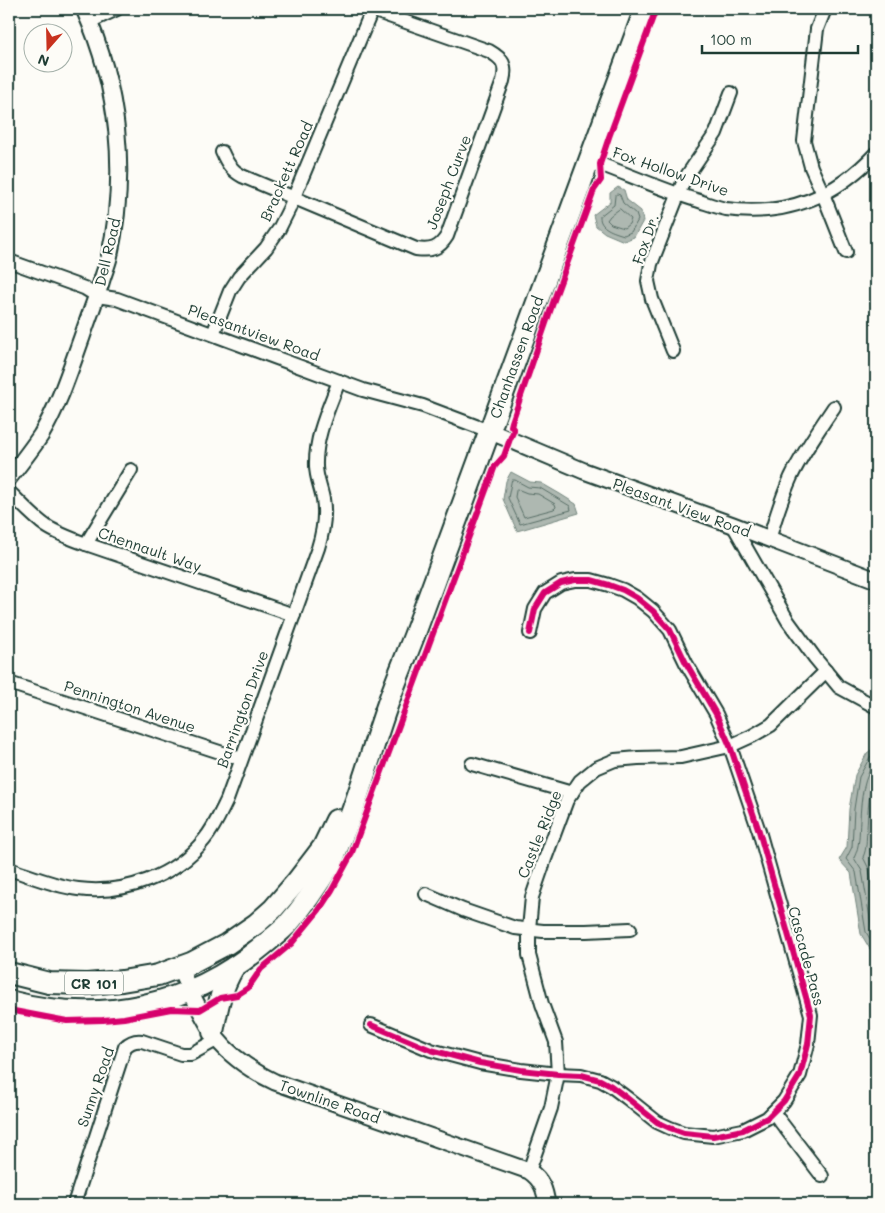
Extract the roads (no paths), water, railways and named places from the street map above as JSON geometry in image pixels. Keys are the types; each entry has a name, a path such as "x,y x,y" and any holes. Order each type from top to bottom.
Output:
{"main road":[{"name":"Chanhassen Road","path":"387,706 645,9"},
{"name":"CR 101","path":"9,973 49,983 87,984 158,975 192,962 227,944 256,924 274,909 322,847 344,805 364,753 387,706"},
{"path":"190,991 234,967 253,953 285,926 306,903 330,864 348,825 387,706"},
{"path":"215,1035 218,1005 222,989 234,967"},
{"name":"CR 101","path":"9,1001 64,1011 91,1012 140,1006 190,991"}],"street":[{"path":"86,15 117,9"},
{"name":"Joseph Curve","path":"222,152 226,162 242,176 294,198 416,249 434,249 442,244 447,236 503,81 506,72 503,62 489,50 371,9"},
{"name":"Brackett Road","path":"213,334 230,291 239,276 261,253 279,229 294,198 371,9"},
{"path":"825,9 817,28 804,141 811,167 846,252"},
{"name":"Dell Road","path":"9,478 41,435 58,402 97,296 108,260 117,213 120,170 114,108 110,83 86,15"},
{"name":"Fox Dr.","path":"673,351 652,298 648,280 651,264 684,180 716,133 731,93"},
{"name":"Fox Hollow Drive","path":"589,160 678,194 724,209 762,210 791,207 836,188 864,166 876,152"},
{"name":"Pleasantview Road","path":"9,261 84,288 97,296 117,299 339,381 383,396 423,406 490,431"},
{"name":"Barrington Drive","path":"9,869 56,885 78,889 102,890 125,887 148,881 169,871 204,840 217,821 227,800 323,532 323,499 318,482 316,452 320,434 339,381"},
{"path":"769,540 780,503 792,476 834,407"},
{"name":"Pleasant View Road","path":"490,431 584,471 876,580"},
{"path":"86,544 131,470"},
{"name":"Chennault Way","path":"9,492 31,514 48,527 66,537 294,614"},
{"path":"732,525 788,621 826,671 839,687 876,706"},
{"name":"Cascade Pass","path":"371,1025 431,1050 480,1063 521,1070 581,1075 600,1080 628,1098 658,1122 684,1133 713,1136 743,1130 767,1118 784,1101 800,1075 808,1044 811,1015 759,832 730,746 716,714 686,663 670,630 653,611 623,590 591,580 575,580 561,583 546,593 535,608 530,633"},
{"name":"Castle Ridge","path":"530,1171 551,1108 558,1074 556,1042 542,1004 529,955 532,897 572,793 580,781 596,768 615,760 681,757 730,746 752,736 771,725 826,671"},
{"name":"Pennington Avenue","path":"9,683 241,759"},
{"path":"472,764 572,793"},
{"path":"426,894 463,910 515,928 543,931 630,929"},
{"name":"Townline Road","path":"179,967 190,991 215,1035 238,1060 262,1076 530,1171"},
{"name":"Sunny Road","path":"74,1204 125,1047 132,1042 142,1041 187,1055 191,1054 215,1035"},
{"path":"773,1112 822,1176"},
{"path":"530,1171 542,1183 547,1204"}],"water":[{"path":"618,187 624,190 627,200 641,211 643,221 634,237 624,241 605,233 596,226 593,215 610,202 610,193"},
{"path":"511,472 530,482 541,483 560,494 576,504 579,513 517,531 503,499 506,481"},
{"path":"876,747 876,959 861,934 851,873 839,860 847,847 849,809 855,775 867,753"}]}
